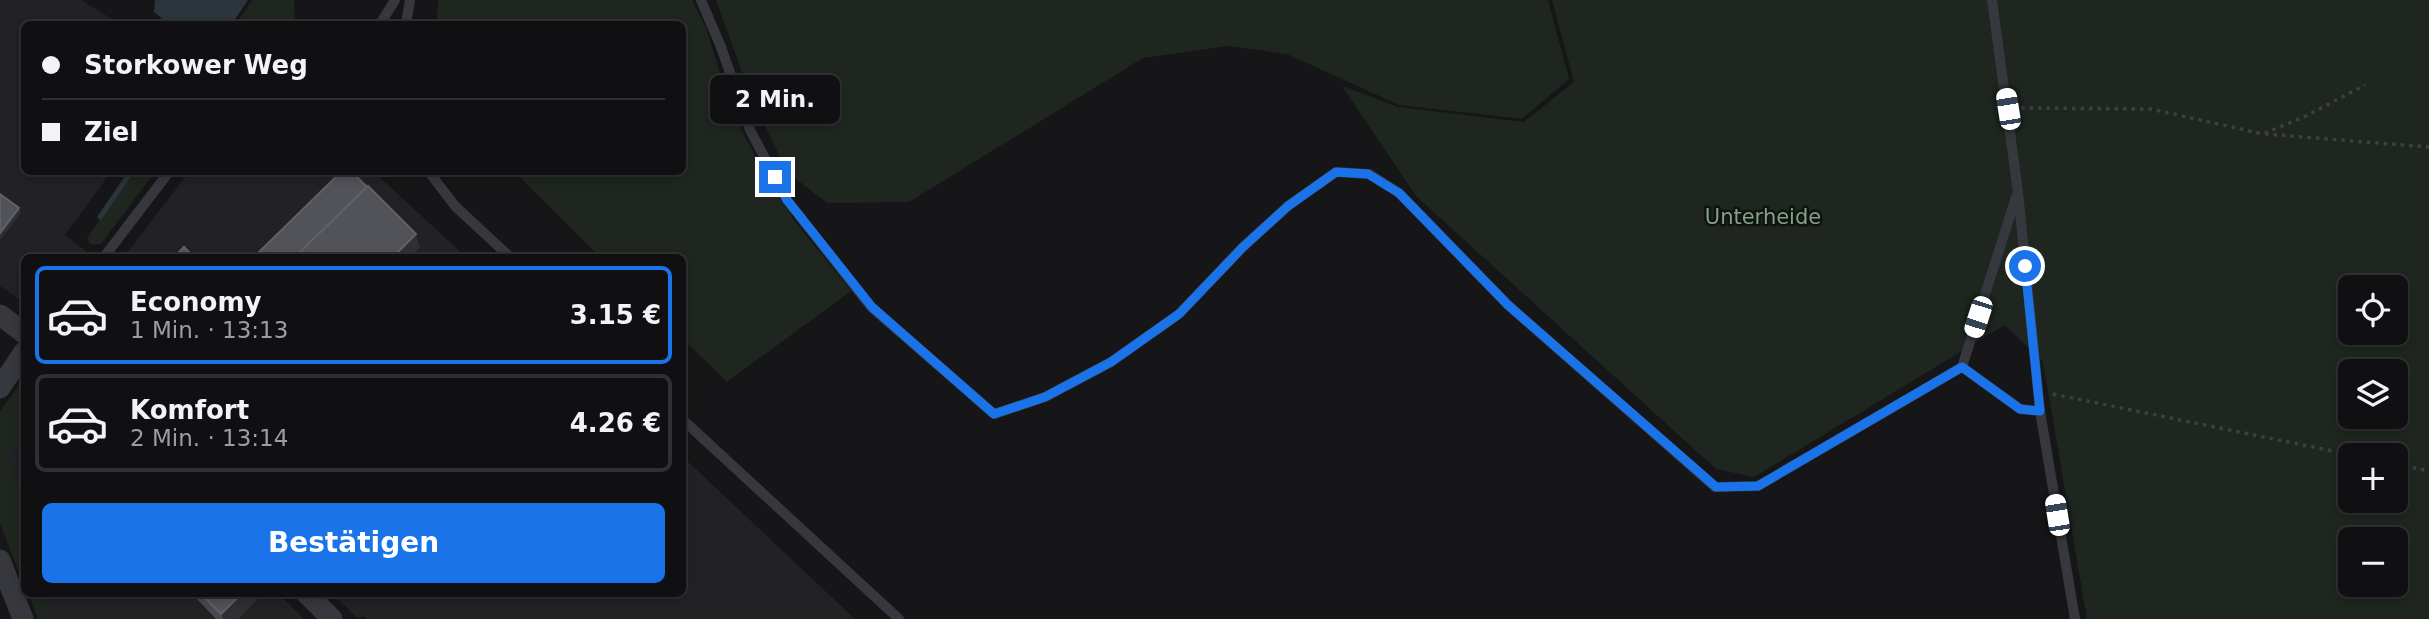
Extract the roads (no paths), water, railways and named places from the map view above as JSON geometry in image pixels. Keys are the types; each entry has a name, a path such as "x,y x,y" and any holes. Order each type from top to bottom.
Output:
{"street":[{"path":"0,315 21,330"},
{"path":"0,388 21,356"},
{"path":"0,560 23,619"},
{"path":"310,597 332,619"}],"lane":[{"path":"382,21 396,0"},
{"path":"406,21 410,0"},
{"path":"701,0 721,47 750,130 787,200 872,307 994,414 1045,397 1111,362 1179,314 1243,247 1279,215 1336,172 1368,174 1399,193 1508,305 1716,487 1758,486 1962,367 2018,191"},
{"path":"1992,0 2018,191 2040,411 2074,619"},
{"path":"106,254 167,175"},
{"path":"431,175 455,206 506,254"},
{"path":"1962,367 2020,409 2040,411"},
{"path":"686,423 899,619"}],"waterway":[{"path":"100,217 129,175"}],"park label":[{"name":"Unterheide","path":"1763,217"}]}
